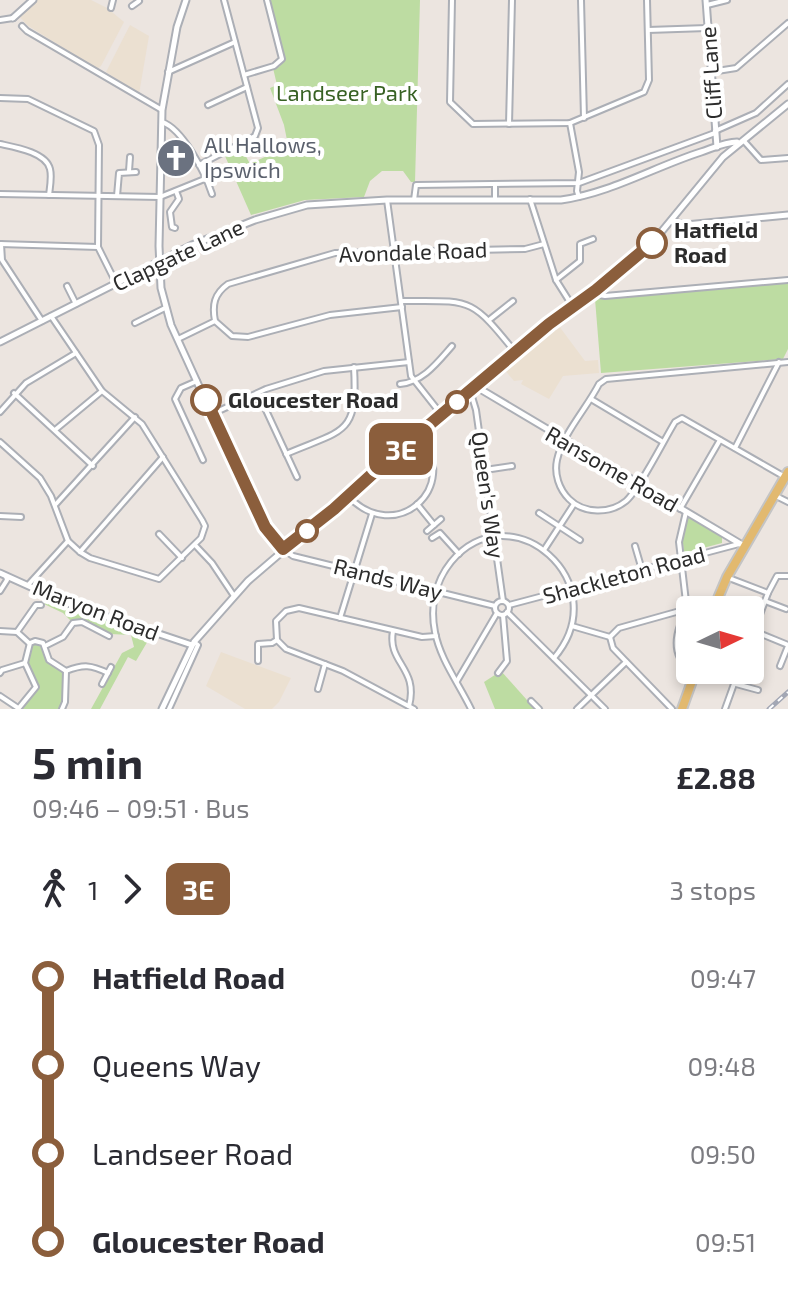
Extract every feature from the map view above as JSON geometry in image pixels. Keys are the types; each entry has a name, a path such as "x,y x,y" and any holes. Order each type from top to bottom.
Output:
{"main road":[{"path":"719,596 742,545 786,475"},
{"path":"682,709 691,684"}],"street":[{"path":"0,20 13,18 33,0"},
{"path":"111,8 113,0"},
{"path":"186,0 162,110 159,262 165,308 265,527 283,549"},
{"path":"199,165 257,133 258,128 224,0"},
{"path":"244,75 274,66 282,59 267,0"},
{"path":"452,0 450,102 473,124 570,123 644,92 649,80 647,0"},
{"path":"509,124 512,0"},
{"path":"581,0 584,118"},
{"path":"706,3 727,0"},
{"name":"Cliff Lane","path":"706,3 717,147"},
{"path":"710,72 736,68 788,23"},
{"path":"22,26 162,110"},
{"path":"648,30 707,28"},
{"path":"168,72 235,42"},
{"name":"Clapgate Lane","path":"414,200 416,185 579,183 715,132 756,113 788,84"},
{"path":"208,105 247,87"},
{"path":"0,98 28,99 94,131 99,145 98,247 116,283"},
{"path":"162,709 193,643 234,596 283,549 441,414 653,242 740,140 788,104"},
{"path":"756,113 765,124"},
{"path":"162,122 175,131 199,165 212,194"},
{"path":"570,123 579,172 579,197"},
{"path":"740,140 761,160 788,158"},
{"name":"Clapgate Lane","path":"0,341 216,234 307,205 387,200 579,197 602,192 643,173 740,140"},
{"path":"0,144 23,149 48,164 51,171 49,195"},
{"path":"129,171 130,157"},
{"path":"638,162 643,173"},
{"path":"117,196 118,176 122,172 136,172"},
{"path":"0,194 160,197 207,178"},
{"path":"495,185 495,199"},
{"path":"173,229 170,212 179,199 176,191"},
{"path":"530,199 556,280 573,307"},
{"path":"387,200 409,362 415,382 441,414"},
{"path":"671,221 686,225 788,215"},
{"path":"556,280 580,261 580,244 593,239"},
{"path":"42,321 2,260 1,244 98,247"},
{"name":"Avondale Road","path":"215,321 213,308 216,295 228,284 335,253 525,249 544,244"},
{"path":"596,290 599,295 605,296 788,280"},
{"path":"67,286 76,304"},
{"path":"177,339 215,321 232,336 248,337 330,315 401,304 457,301 472,306 489,320 515,352"},
{"path":"489,320 513,301"},
{"path":"135,323 165,308"},
{"path":"0,442 40,478 55,505 68,541 90,558 153,579 164,576 201,538 205,526 142,424 102,391 51,316"},
{"path":"400,384 415,382 427,374 452,346"},
{"path":"0,412 26,383 76,353"},
{"path":"212,414 303,377 354,367 409,362"},
{"path":"735,448 779,362"},
{"path":"786,475 682,418 677,420 628,499 608,510 595,511 574,504 561,489 556,474 565,441 603,380 788,362"},
{"path":"286,454 338,432 350,420 356,403 354,367"},
{"path":"197,381 181,388 175,399 203,460"},
{"name":"Ransome Road","path":"473,388 742,545"},
{"name":"Queen's Way","path":"473,388 503,601"},
{"path":"55,430 102,391"},
{"path":"474,397 481,391"},
{"path":"14,393 93,466"},
{"path":"258,393 297,477"},
{"path":"591,399 663,442"},
{"path":"55,505 135,417"},
{"path":"348,496 372,514 394,515 417,504 428,490 434,469 431,450 419,433"},
{"path":"685,596 679,536 683,510 720,440"},
{"path":"188,446 195,443"},
{"path":"80,552 163,457"},
{"path":"485,470 512,466"},
{"path":"774,495 788,502"},
{"path":"417,504 434,525"},
{"path":"544,550 574,504"},
{"path":"539,513 580,540"},
{"path":"340,618 372,514"},
{"path":"0,516 21,517"},
{"path":"427,531 441,519"},
{"path":"432,538 443,531 459,554"},
{"path":"159,534 182,558"},
{"path":"471,709 436,636 433,613 436,591 445,570 459,554 494,537 524,540 544,550 563,570 572,590 572,626 567,640 554,658"},
{"path":"28,585 68,541"},
{"path":"195,545 212,563 234,596"},
{"name":"Shackleton Road","path":"509,605 742,545"},
{"path":"635,546 642,570"},
{"name":"Rands Way","path":"283,549 293,556 495,606"},
{"path":"0,591 7,580 3,574"},
{"name":"Maryon Road","path":"3,574 64,602 193,643"},
{"path":"786,609 765,601 774,578 788,576"},
{"path":"727,577 768,593"},
{"path":"457,681 503,613 509,605 503,601 495,606 503,613 554,658 605,709"},
{"path":"17,632 36,605 41,605"},
{"path":"393,631 391,638 396,655 412,685 412,707 325,664 286,649 277,640 276,621 294,608 422,637 436,636"},
{"path":"672,709 613,648 610,637 619,628 676,612"},
{"path":"498,673 507,661 503,613"},
{"path":"45,646 63,637 73,623 82,622 109,636"},
{"path":"572,626 610,637"},
{"path":"0,631 17,632 30,643 39,642 45,646 49,660 66,671"},
{"path":"764,635 788,645 780,666"},
{"path":"258,661 258,644 277,640"},
{"path":"0,696 18,708 36,687 37,683 25,663 30,643"},
{"path":"169,709 198,645 193,643"},
{"path":"577,709 626,662"},
{"path":"0,673 25,663"},
{"path":"318,689 325,664"},
{"path":"66,671 82,665 109,670 102,684"},
{"path":"62,709 66,671"},
{"path":"725,709 736,684 758,690"},
{"path":"531,701 539,709"}],"shaded area":[{"path":"34,0 91,0 124,22 101,66 98,68 87,63 27,25 20,17"},
{"path":"130,25 149,36 139,94 106,72"},
{"path":"556,322 585,361 598,360 599,373 563,376 549,399 521,384 523,380 514,381 502,367"},
{"path":"221,652 291,678 279,702 272,709 245,709 206,686"}],"green space":[{"name":"Landseer Park","path":"269,0 420,0 415,182 411,182 403,171 382,171 370,181 364,197 305,200 251,215 225,156 241,147 250,164 289,150 284,125 270,88 277,85 273,68 279,67 284,60"},
{"path":"788,283 788,349 783,359 601,373 595,299"},
{"path":"686,516 722,537 722,543 684,553 682,534"},
{"path":"47,599 147,634 145,637 149,639 136,661 128,657 100,709 91,709 122,653 134,647 131,635 110,634 89,623 72,622 63,613 44,604"},
{"path":"32,642 43,643 49,660 66,671 62,709 18,709 36,687 25,663"},
{"path":"501,671 535,709 495,709 484,682"}],"railway":[{"path":"769,709 788,692"}],"bus line":[{"name":"3E","path":"206,400 256,511 271,537 283,549 549,324 652,243"}],"place":[{"name":"All Hallows, Ipswich","path":"176,158"},
{"name":"Hatfield Road","path":"652,243"},
{"name":"Gloucester Road","path":"206,400"}]}
